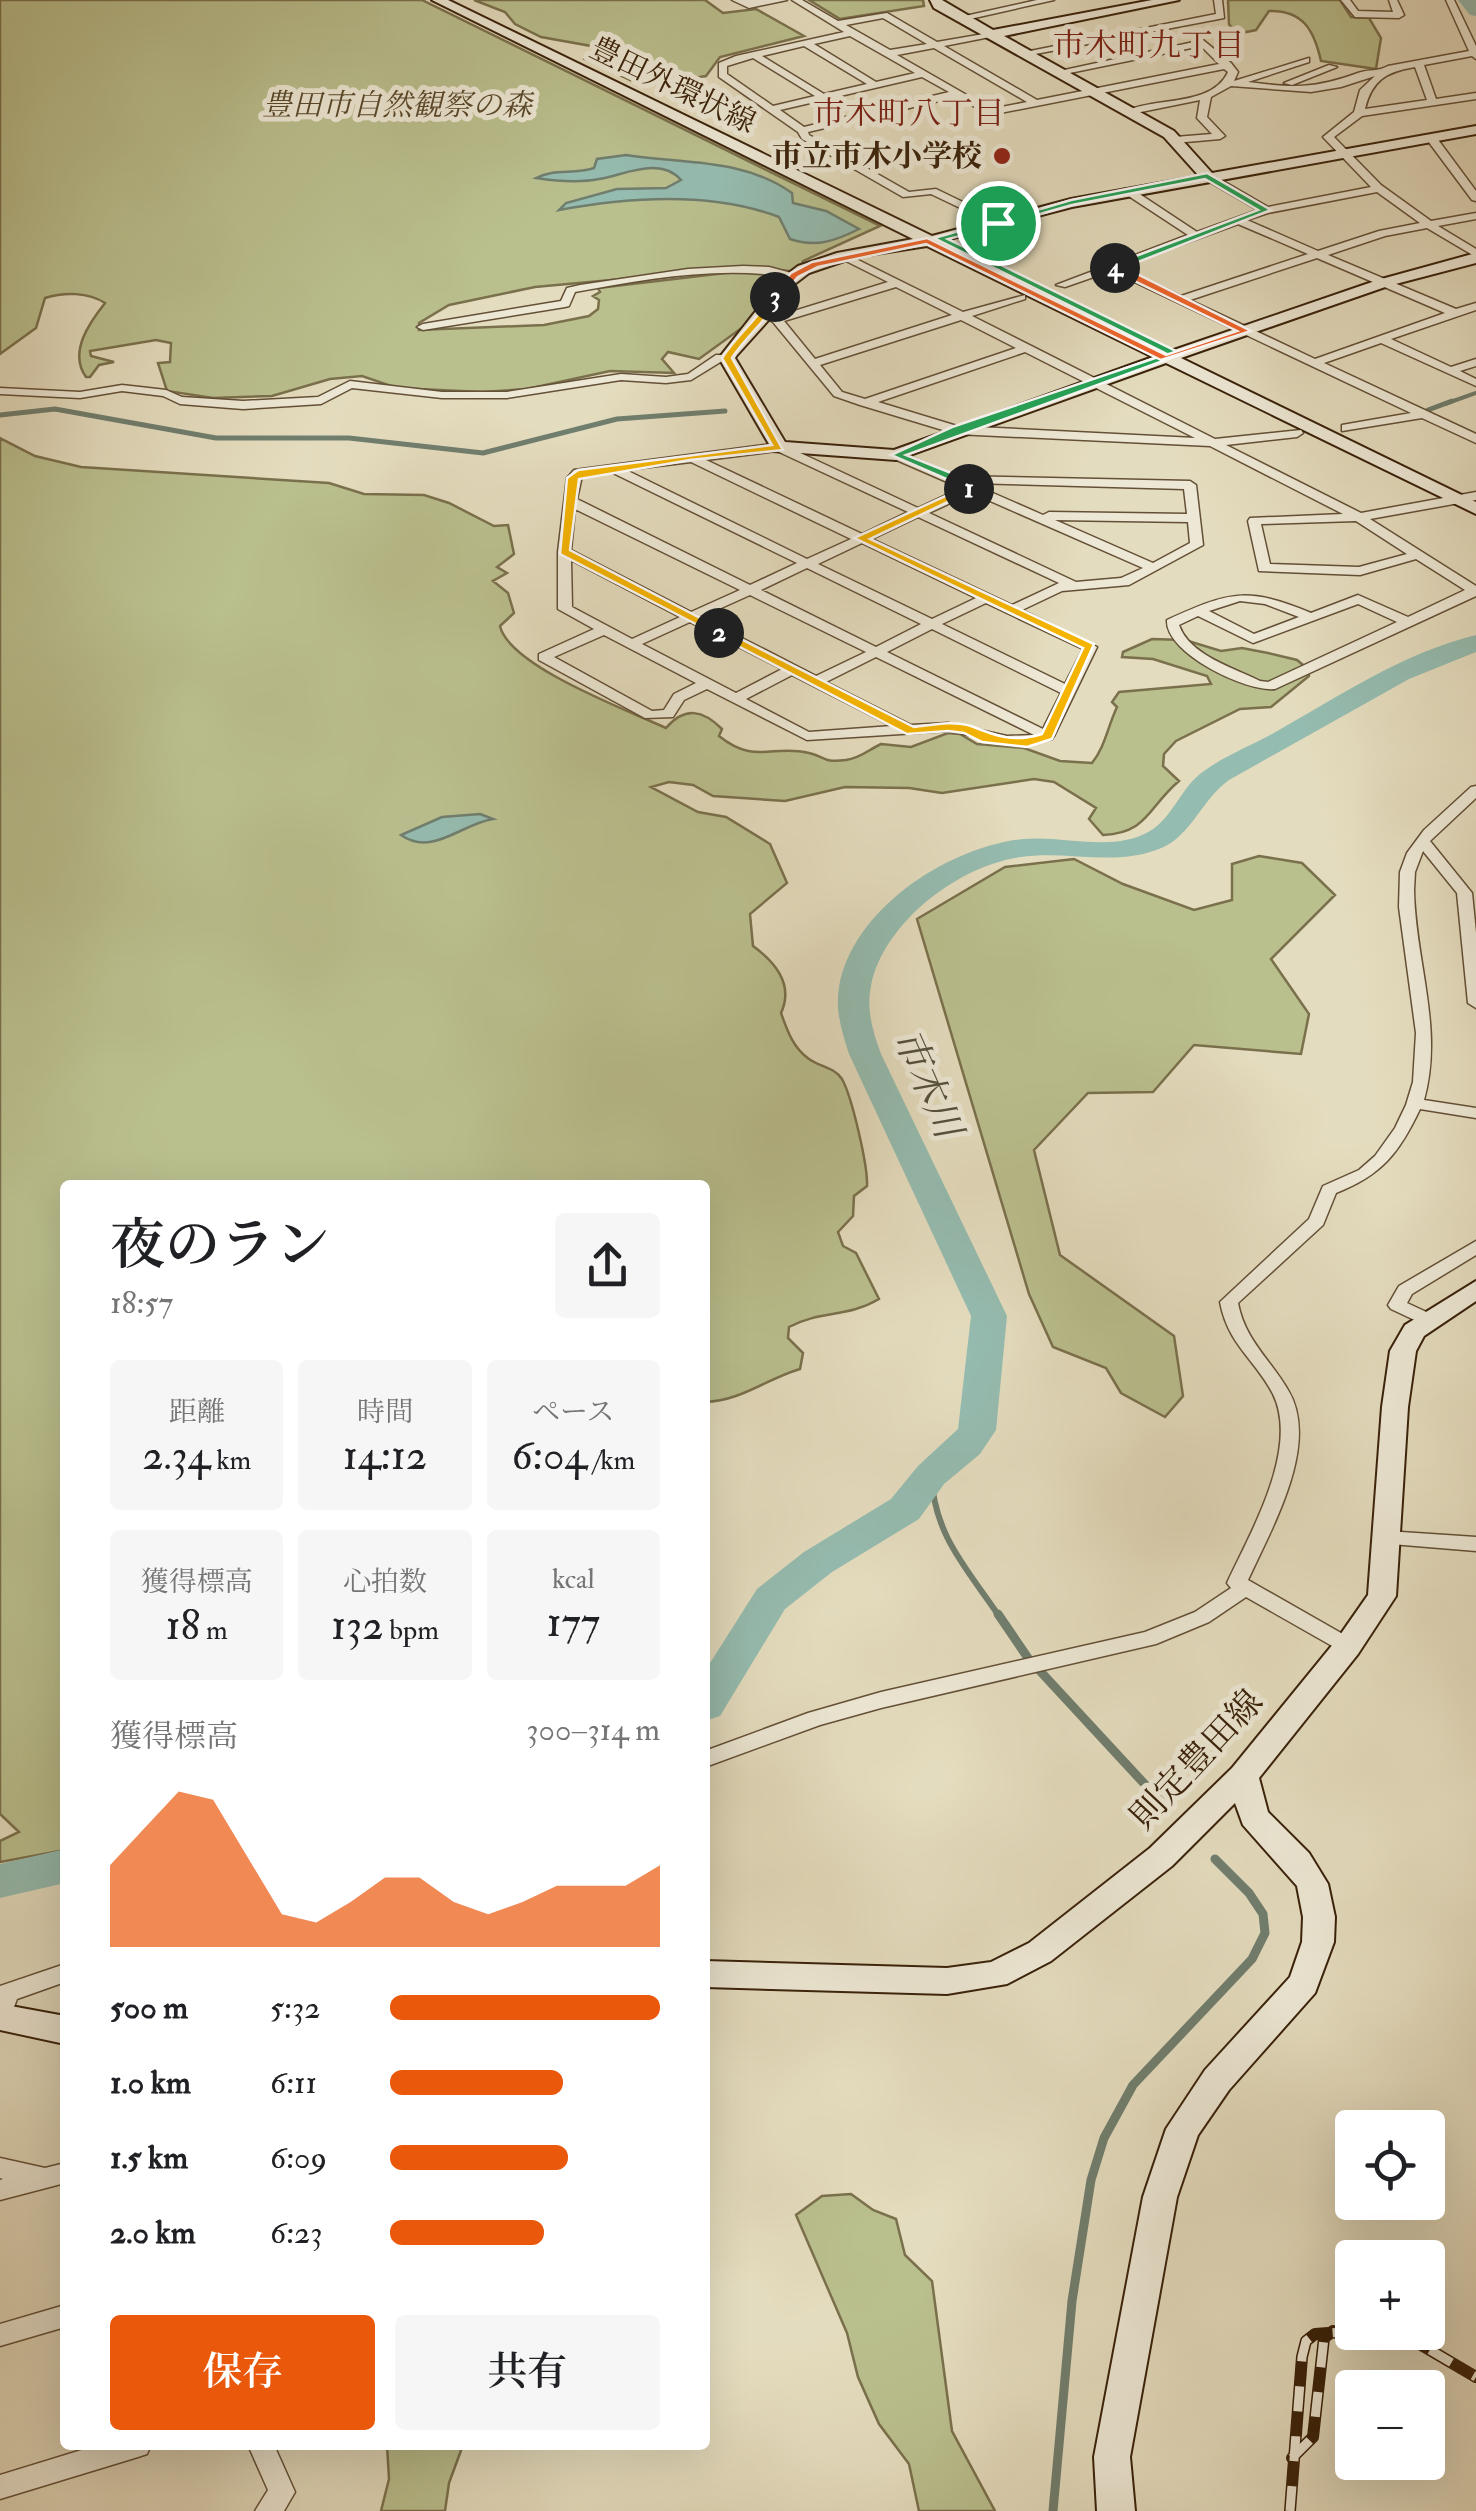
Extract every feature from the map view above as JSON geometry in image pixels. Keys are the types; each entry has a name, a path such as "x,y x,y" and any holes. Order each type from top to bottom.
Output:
{"street":[{"name":"豊田外環状線","path":"438,0 933,239"},
{"name":"豊田外環状線","path":"453,0 1471,501"},
{"path":"736,0 749,5 783,0"},
{"path":"796,0 990,112 1228,65"},
{"path":"936,0 1131,111 1175,140 1207,176 1266,210"},
{"path":"971,0 991,11"},
{"path":"962,18 1050,0"},
{"path":"886,54 1174,0"},
{"path":"1025,53 1221,16 1218,0"},
{"path":"1345,0 1355,14 1399,14 1393,0"},
{"path":"1358,113 1365,90 1388,69 1474,49 1450,0"},
{"path":"835,24 884,16 1036,103"},
{"path":"850,33 753,54 722,65 722,75 802,130 805,137 907,195 932,191 998,223"},
{"path":"1120,35 1153,53"},
{"path":"804,42 875,85"},
{"path":"1060,72 1203,43 1228,65 1233,72 1232,83"},
{"path":"753,54 823,98"},
{"path":"1131,111 1206,96 1232,83 1306,60"},
{"path":"1418,63 1432,102"},
{"path":"1275,88 1332,66"},
{"path":"1232,83 1275,88 1342,85 1362,72 1382,74"},
{"path":"772,109 921,74"},
{"path":"802,130 955,94"},
{"path":"1175,140 1220,136 1202,118 1206,96"},
{"path":"1476,96 1358,113 1328,133 1340,153 1424,223 1476,256"},
{"path":"771,317 780,288 794,275 846,257 1207,176 1476,130"},
{"path":"1432,139 1476,198"},
{"path":"1061,285 1266,210 1382,188"},
{"path":"1128,192 1197,236"},
{"path":"1179,300 1424,223 1476,216"},
{"path":"1240,221 1455,313"},
{"path":"896,455 956,430 1171,356 1384,283 1476,256"},
{"path":"846,257 1359,517 1475,592"},
{"path":"1114,268 1476,439"},
{"path":"423,327 565,304 571,290 580,288 734,270 773,270 794,275"},
{"path":"727,358 740,337 771,317 897,283"},
{"path":"812,362 1021,297"},
{"path":"1313,363 1476,306"},
{"path":"771,317 838,394 956,430 1214,443 1298,434"},
{"path":"1381,340 1476,383"},
{"path":"864,403 1028,348"},
{"path":"0,391 80,394 122,388 166,394 180,400 243,405 306,402 350,384 442,396 507,395 621,377 692,377 720,357 727,358"},
{"path":"727,358 779,447 1077,587"},
{"path":"1450,372 1476,362"},
{"path":"1346,428 1423,414"},
{"path":"690,456 1090,647 1047,736 1027,743 982,738 967,729 948,727 808,736 565,609 564,552 573,478 578,473 690,456 779,447 896,455 1152,567"},
{"path":"612,468 1070,692"},
{"path":"955,479 1190,484 1196,545 1124,582 1059,587 1012,610"},
{"path":"632,644 974,487"},
{"path":"1416,554 1360,571 1264,568 1254,521 1359,517 1471,501"},
{"path":"572,502 1047,736"},
{"path":"1039,515 1194,518"},
{"path":"564,552 912,731"},
{"path":"1310,618 1267,598 1245,594 1172,624 1172,633 1185,647 1257,686 1270,686 1475,592"},
{"path":"815,682 987,598"},
{"path":"1199,611 1254,639 1358,599 1408,622"},
{"path":"604,630 544,658 650,715 668,714 679,697 706,684"},
{"path":"735,699 792,670"},
{"path":"1348,1646 1238,1583 1286,1463 1292,1424 1283,1396 1231,1326 1229,1302 1316,1220 1329,1190 1380,1166 1418,1104 1425,1027 1406,905 1410,863 1423,841 1476,790"},
{"path":"1423,841 1464,893 1476,1003"},
{"path":"1418,1104 1476,1113"},
{"path":"1476,1247 1406,1290 1397,1304 1435,1315 1476,1317"},
{"name":"則定豊田線","path":"710,1974 946,1982 996,1975 1040,1952 1161,1857 1243,1776 1348,1646 1382,1596 1403,1351 1414,1331 1476,1289"},
{"path":"1386,1538 1476,1544"},
{"path":"710,1757 832,1714 1149,1639 1202,1617 1246,1588"},
{"path":"1116,2511 1112,2457 1160,2197 1183,2129 1216,2080 1304,1984 1318,1942 1319,1917 1312,1884 1298,1862 1254,1817 1243,1776"},
{"path":"60,1976 8,1993 0,2017 60,2029"},
{"path":"0,2168 53,2175"},
{"path":"0,2190 53,2175"},
{"path":"0,2335 60,2317"},
{"path":"0,2487 122,2450"},
{"path":"263,2450 282,2492 268,2511"}],"green space":[{"name":"豊田市自然観察の森","path":"0,0 422,0 880,226 803,261 802,266 791,271 742,268 535,287 449,305 419,323 419,330 544,325 589,316 598,309 599,300 593,296 600,292 598,288 734,272 787,275 773,286 761,314 699,359 668,352 662,359 674,373 610,371 527,389 482,392 397,388 362,376 330,379 272,396 213,398 167,391 158,363 170,362 171,343 156,340 90,351 91,356 114,362 99,365 86,377 79,358 80,348 105,303 84,295 45,298 36,328 0,354"},
{"path":"474,0 705,0 723,13 756,9 804,36 720,57 706,76 643,86 585,59 595,52 591,46 541,37 515,24 505,12"},
{"path":"809,0 923,0 924,6 840,19"},
{"path":"1228,0 1340,0 1351,17 1369,18 1381,38 1376,69 1321,61 1310,31 1290,14 1269,11 1256,30 1236,34 1229,24"},
{"path":"0,438 35,456 81,467 329,483 364,494 424,495 494,526 508,525 514,554 497,567 507,573 493,581 508,593 514,613 500,626 508,641 524,656 572,685 666,728 680,716 701,715 722,729 719,736 754,752 796,751 828,760 846,760 881,744 911,747 948,733 960,734 977,744 1024,748 1060,761 1092,763 1106,736 1117,707 1112,702 1119,692 1211,684 1207,676 1153,659 1122,657 1123,652 1152,639 1185,640 1221,651 1242,648 1268,653 1297,660 1308,669 1309,676 1271,707 1240,709 1176,741 1164,754 1163,766 1179,781 1139,824 1118,833 1103,835 1089,819 1096,808 1054,782 1034,779 942,793 845,787 785,801 713,796 693,785 669,782 651,787 698,812 726,817 770,844 787,883 750,914 753,946 768,959 784,984 781,1013 795,1044 803,1055 842,1079 855,1115 865,1163 867,1186 854,1196 853,1216 838,1232 843,1246 856,1253 879,1299 789,1327 788,1338 803,1353 800,1369 742,1394 710,1402 710,1180 60,1180 60,1851 0,1862 0,1841 19,1832 0,1814"},
{"path":"1259,856 1302,863 1335,895 1271,959 1309,1014 1301,1054 1194,1045 1153,1092 1088,1093 1034,1150 1060,1255 1174,1336 1183,1396 1165,1417 1121,1393 1106,1368 1053,1347 1029,1294 917,919 1005,867 1074,859 1123,884 1194,910 1232,900 1232,864"},
{"path":"851,2194 873,2210 896,2219 905,2255 932,2281 952,2431 995,2511 919,2511 909,2464 879,2424 858,2377 847,2333 796,2215 822,2196"},
{"path":"387,2450 461,2450 449,2483 445,2511 381,2511 389,2479"}],"water":[{"path":"626,155 712,164 753,174 792,193 793,203 826,211 859,229 825,242 799,242 790,239 779,217 698,200 613,202 559,210 566,203 617,189 666,188 681,180 663,169 642,169 584,181 536,178 594,168 597,159"},
{"path":"480,814 493,819 435,841 413,841 401,835 442,817"}],"waterway":[{"name":"市木川","path":"1467,0 1476,11"},
{"path":"1445,404 1476,393"},
{"path":"1428,410 1452,401"},
{"path":"0,415 55,409 216,438 349,438 483,453 617,419 725,411"},
{"name":"市木川","path":"710,1697 771,1599 818,1562 905,1509 931,1475 967,1445 977,1430 989,1316 865,1054 854,1017 855,987 865,957 883,930 933,884 992,854 1038,847 1113,850 1148,843 1170,830 1201,788 1229,768 1400,673 1476,643"},
{"path":"931,1475 946,1534 999,1616"},
{"path":"998,1614 1028,1658 1164,1805"},
{"path":"1053,2511 1072,2301 1091,2180 1104,2138 1133,2085 1252,1959 1265,1933 1263,1914 1249,1893 1215,1859"},
{"name":"市木川","path":"0,1881 60,1867"}],"railway":[{"path":"1294,2456 1306,2341 1315,2334 1331,2333"},
{"path":"1294,2456 1313,2437 1324,2338 1331,2333"},
{"path":"1331,2333 1418,2343 1476,2377"},
{"path":"1290,2511 1294,2456"}],"place":[{"name":"市立市木小学校","path":"1002,156"}],"district":[{"name":"市木町九丁目","path":"1149,45"},
{"name":"市木町八丁目","path":"909,113"}],"route":[{"path":"998,223 938,238 1176,354 956,430 896,455 974,487 860,538 1090,647 1047,736 1027,743 982,738 967,729 948,727 912,731 564,552 573,478 578,473 779,447 727,358 740,337 766,314 780,288 815,264 927,240 1165,358 1246,331 1114,268 1266,210 1207,176 1071,203 998,223"}]}
